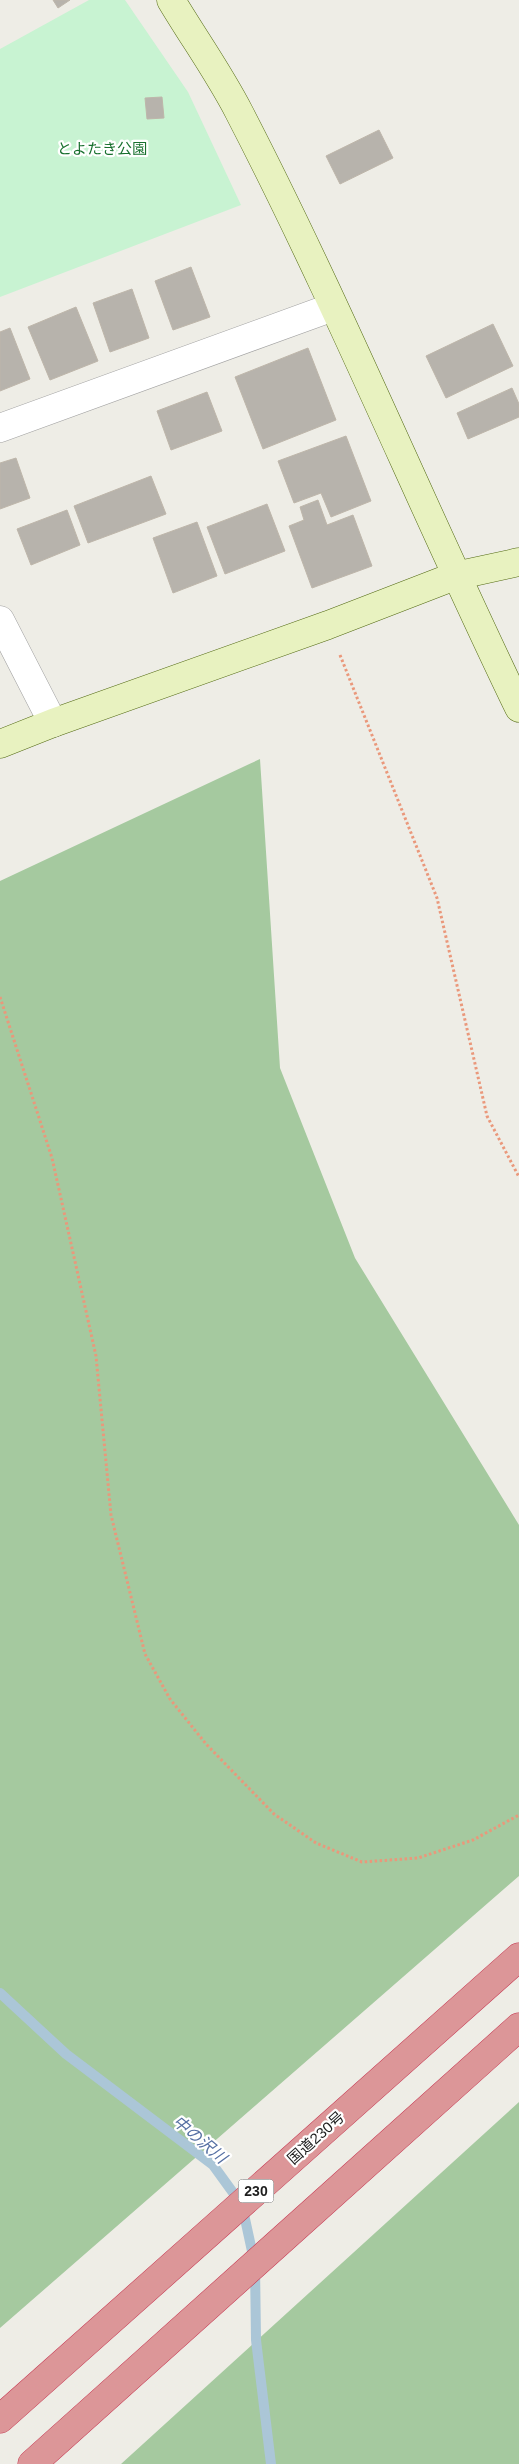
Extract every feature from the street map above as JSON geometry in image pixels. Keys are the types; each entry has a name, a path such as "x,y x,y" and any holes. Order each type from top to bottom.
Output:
{"highway":[{"name":"国道230号","path":"0,2419 516,1960"},
{"path":"32,2464 519,2027"}],"street":[{"path":"171,0 238,110 333,307 455,576 519,708"},
{"path":"0,428 333,307"},
{"path":"0,744 53,723 328,625 455,576 519,562"},
{"path":"0,620 53,723"}],"path":[{"path":"328,625 437,898 487,1116 519,1177"},
{"path":"0,997 52,1158 94,1347 111,1515 145,1654 170,1699 206,1744 274,1814 316,1843 362,1862 418,1858 473,1840 519,1815"}],"green space":[{"name":"とよたき公園","path":"89,0 125,0 188,92 241,205 0,297 0,49"},
{"path":"260,759 280,1068 355,1258 519,1525 519,1876 0,2328 0,881"},
{"path":"519,2102 519,2464 121,2464"}],"building":[{"path":"53,0 70,0 58,8"},
{"path":"162,97 164,118 147,119 145,98"},
{"path":"379,130 393,158 340,184 326,156"},
{"path":"191,267 210,317 173,330 155,281"},
{"path":"132,289 149,338 110,352 93,303"},
{"path":"76,307 98,361 50,380 28,327"},
{"path":"493,324 513,366 446,398 426,356"},
{"path":"10,328 30,379 0,391 0,332"},
{"path":"308,348 336,420 263,449 235,377"},
{"path":"512,388 519,404 519,417 468,439 457,413"},
{"path":"207,392 222,431 171,450 157,411"},
{"path":"346,436 371,501 331,517 321,493 294,503 278,461"},
{"path":"16,458 30,498 0,509 0,463"},
{"path":"151,476 166,514 88,543 74,506"},
{"path":"318,500 327,525 353,515 372,566 312,588 289,526 304,520 300,507"},
{"path":"267,504 285,551 225,574 207,527"},
{"path":"67,510 80,545 31,565 17,529"},
{"path":"197,522 217,576 173,593 153,538"}],"waterway":[{"name":"中の沢川","path":"0,1993 66,2054 213,2165 242,2205 255,2265 256,2340 271,2464"}]}
